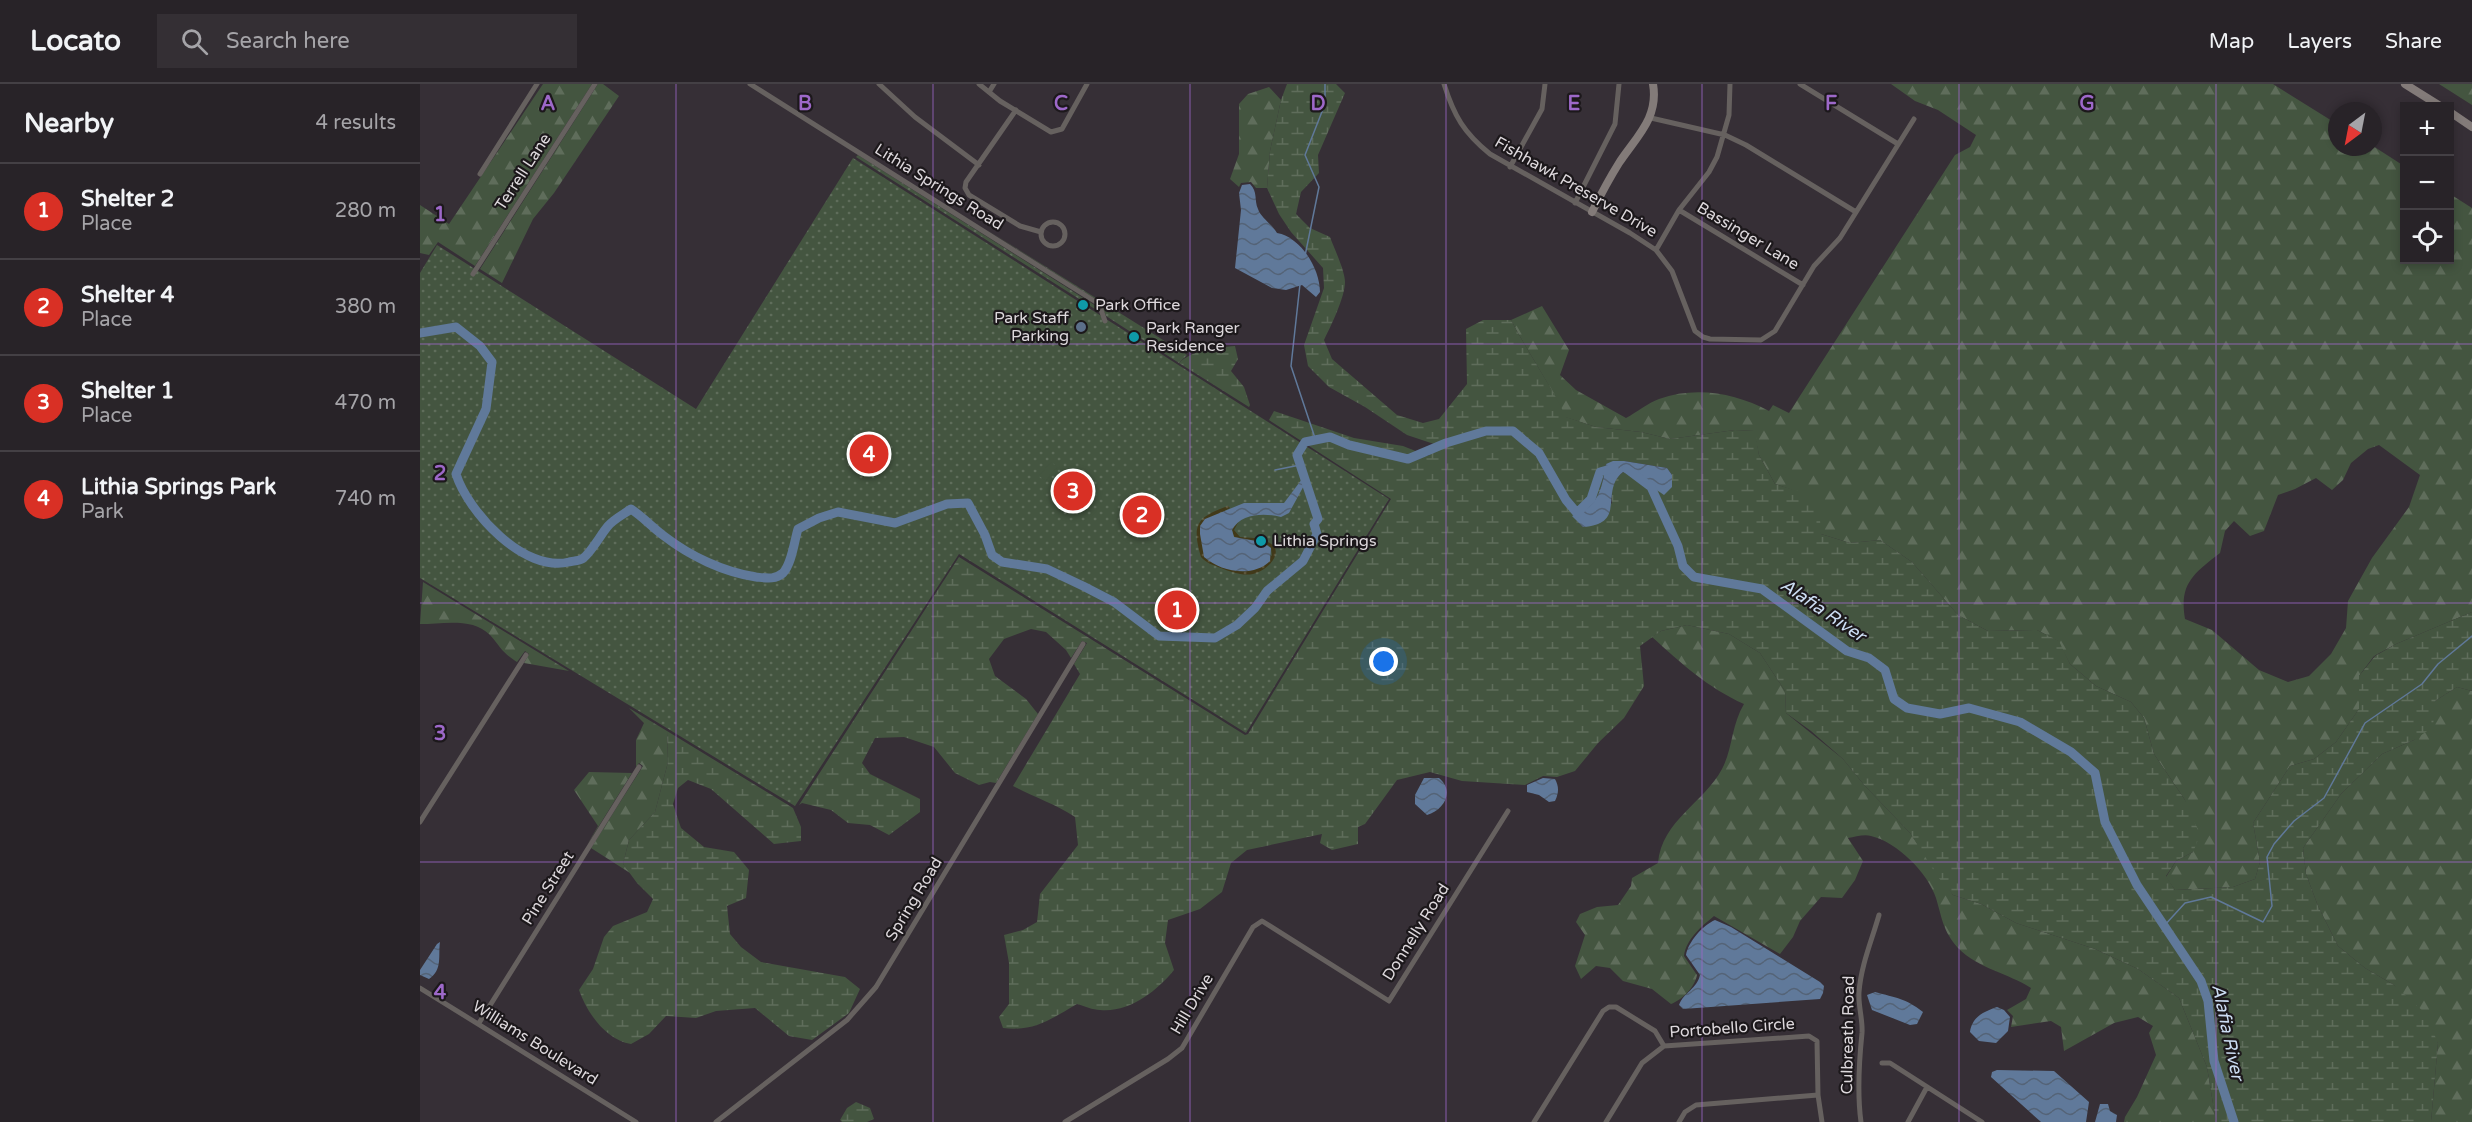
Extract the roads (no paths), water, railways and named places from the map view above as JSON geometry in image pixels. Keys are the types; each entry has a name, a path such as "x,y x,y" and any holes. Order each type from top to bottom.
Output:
{"street":[{"path":"480,174 537,84"},
{"name":"Terrell Lane","path":"473,274 595,84"},
{"name":"Lithia Springs Road","path":"750,84 1099,304 1105,321"},
{"path":"879,84 933,132 978,165"},
{"path":"979,84 1051,132 1062,129 1087,84"},
{"path":"989,92 994,84"},
{"name":"Fishhawk Preserve Drive","path":"1444,84 1452,108 1472,139 1490,154 1656,250 1672,271 1695,331 1710,339 1756,340 1766,338 1775,331 1814,266 1840,238 1914,119"},
{"path":"1510,167 1542,109 1545,84"},
{"path":"1575,203 1615,124 1619,84"},
{"path":"1592,212 1615,170 1651,118 1654,109 1653,84"},
{"path":"1656,250 1680,210 1709,172 1725,135 1730,115 1730,84"},
{"path":"1800,84 1898,144"},
{"path":"2405,84 2434,102"},
{"path":"1016,110 966,182 965,188 969,195 1020,226 1041,232"},
{"path":"2454,115 2472,127"},
{"path":"1651,118 1725,135 1746,145 1856,212"},
{"name":"Bassinger Lane","path":"1680,210 1803,285"},
{"path":"1056,223 1062,228 1064,237 1058,245 1050,246 1043,241 1041,232 1046,224 1056,223"},
{"name":"Spring Road","path":"716,1122 847,1020 876,987 1083,644"},
{"path":"420,822 526,655"},
{"name":"Pine Street","path":"479,1023 639,767"},
{"name":"Donnelly Road","path":"1262,921 1389,1001 1508,811"},
{"name":"Culbreath Road","path":"1861,1122 1860,985 1863,967 1879,915"},
{"name":"Hill Drive","path":"1065,1122 1168,1059 1182,1048 1253,927 1262,921"},
{"name":"Williams Boulevard","path":"420,988 636,1122"},
{"path":"1533,1122 1603,1011 1609,1007 1616,1006 1655,1031 1664,1046"},
{"name":"Portobello Circle","path":"1606,1122 1642,1063 1664,1046 1809,1036 1817,1041 1818,1095 1822,1122"},
{"path":"1882,1063 1890,1063 1982,1122"},
{"path":"1908,1122 1927,1087"},
{"path":"1678,1122 1685,1112 1696,1104 1818,1095"}],"water":[{"path":"1250,184 1254,190 1259,212 1277,233 1294,241 1308,255 1319,283 1320,292 1316,297 1302,285 1286,290 1272,288 1235,268 1241,210 1239,193 1242,185"},
{"path":"1613,461 1667,468 1672,475 1672,487 1664,495 1638,477 1623,472 1613,488 1611,506 1605,520 1597,525 1583,527 1572,516 1593,503 1603,482 1606,464"},
{"path":"1305,475 1307,480 1289,513 1281,517 1261,515 1247,517 1236,524 1232,530 1234,537 1262,542 1271,548 1270,561 1255,570 1237,571 1219,566 1204,557 1200,526 1205,519 1244,503 1284,503"},
{"path":"1424,778 1439,778 1444,783 1447,794 1442,805 1427,815 1415,804 1415,795"},
{"path":"1543,778 1555,779 1558,790 1555,801 1549,802 1539,795 1527,792 1527,785"},
{"path":"1715,920 1731,927 1820,982 1824,986 1820,999 1683,1009 1679,1005 1681,1001 1696,984 1700,975 1686,955 1687,950 1697,934"},
{"path":"440,942 438,967 429,979 420,975 420,970"},
{"path":"1875,992 1895,997 1917,1007 1923,1012 1917,1024 1910,1025 1872,1010 1867,995"},
{"path":"1997,1007 2004,1010 2010,1017 2008,1031 1996,1043 1979,1041 1970,1032 1973,1022 1983,1013"},
{"path":"1997,1070 2054,1071 2089,1102 2086,1122 2041,1122 1991,1077 1992,1072"},
{"path":"2100,1104 2108,1104 2110,1111 2117,1115 2116,1122 2095,1122"}],"waterway":[{"path":"1305,256 1319,187 1305,155 1325,104 1325,84"},
{"path":"1300,284 1291,366 1315,438"},
{"name":"Alafia River","path":"420,333 456,327 480,346 492,362 486,409 456,474 462,489 485,521 517,549 534,558 552,563 581,560 610,523 631,509 674,543 707,562 744,575 774,578 786,569 798,529 819,518 838,512 895,523 947,504 968,503 985,535 992,555 1002,562 1047,569 1114,602 1159,636 1215,638 1237,625 1255,608 1267,591 1303,561 1317,534 1314,524 1318,519 1297,455 1305,442 1330,437 1349,445 1408,459 1446,443 1486,431 1513,431 1539,453 1566,500 1577,513 1591,499 1600,472 1614,468"},
{"path":"1275,470 1300,465"},
{"name":"Alafia River","path":"1627,469 1651,487 1678,546 1683,566 1694,577 1762,589 1847,651 1869,658 1885,670 1894,699 1907,708 1940,714 1969,708 2020,722 2071,752 2095,773 2105,822 2137,885 2201,981 2208,1001 2214,1061 2234,1122"},
{"path":"2163,927 2185,903 2211,897 2263,922 2272,906 2267,857 2274,844 2294,821 2324,798 2365,723 2422,684 2438,664 2472,636"}],"place":[{"name":"Park Office","path":"1083,305"},
{"name":"Park Staff Parking","path":"1081,327"},
{"name":"Park Ranger Residence","path":"1134,337"},
{"name":"Lithia Springs Park","path":"869,454"},
{"name":"Shelter 1","path":"1073,491"},
{"name":"Shelter 4","path":"1142,515"},
{"name":"Lithia Springs","path":"1261,541"},
{"name":"Shelter 2","path":"1177,610"}]}
